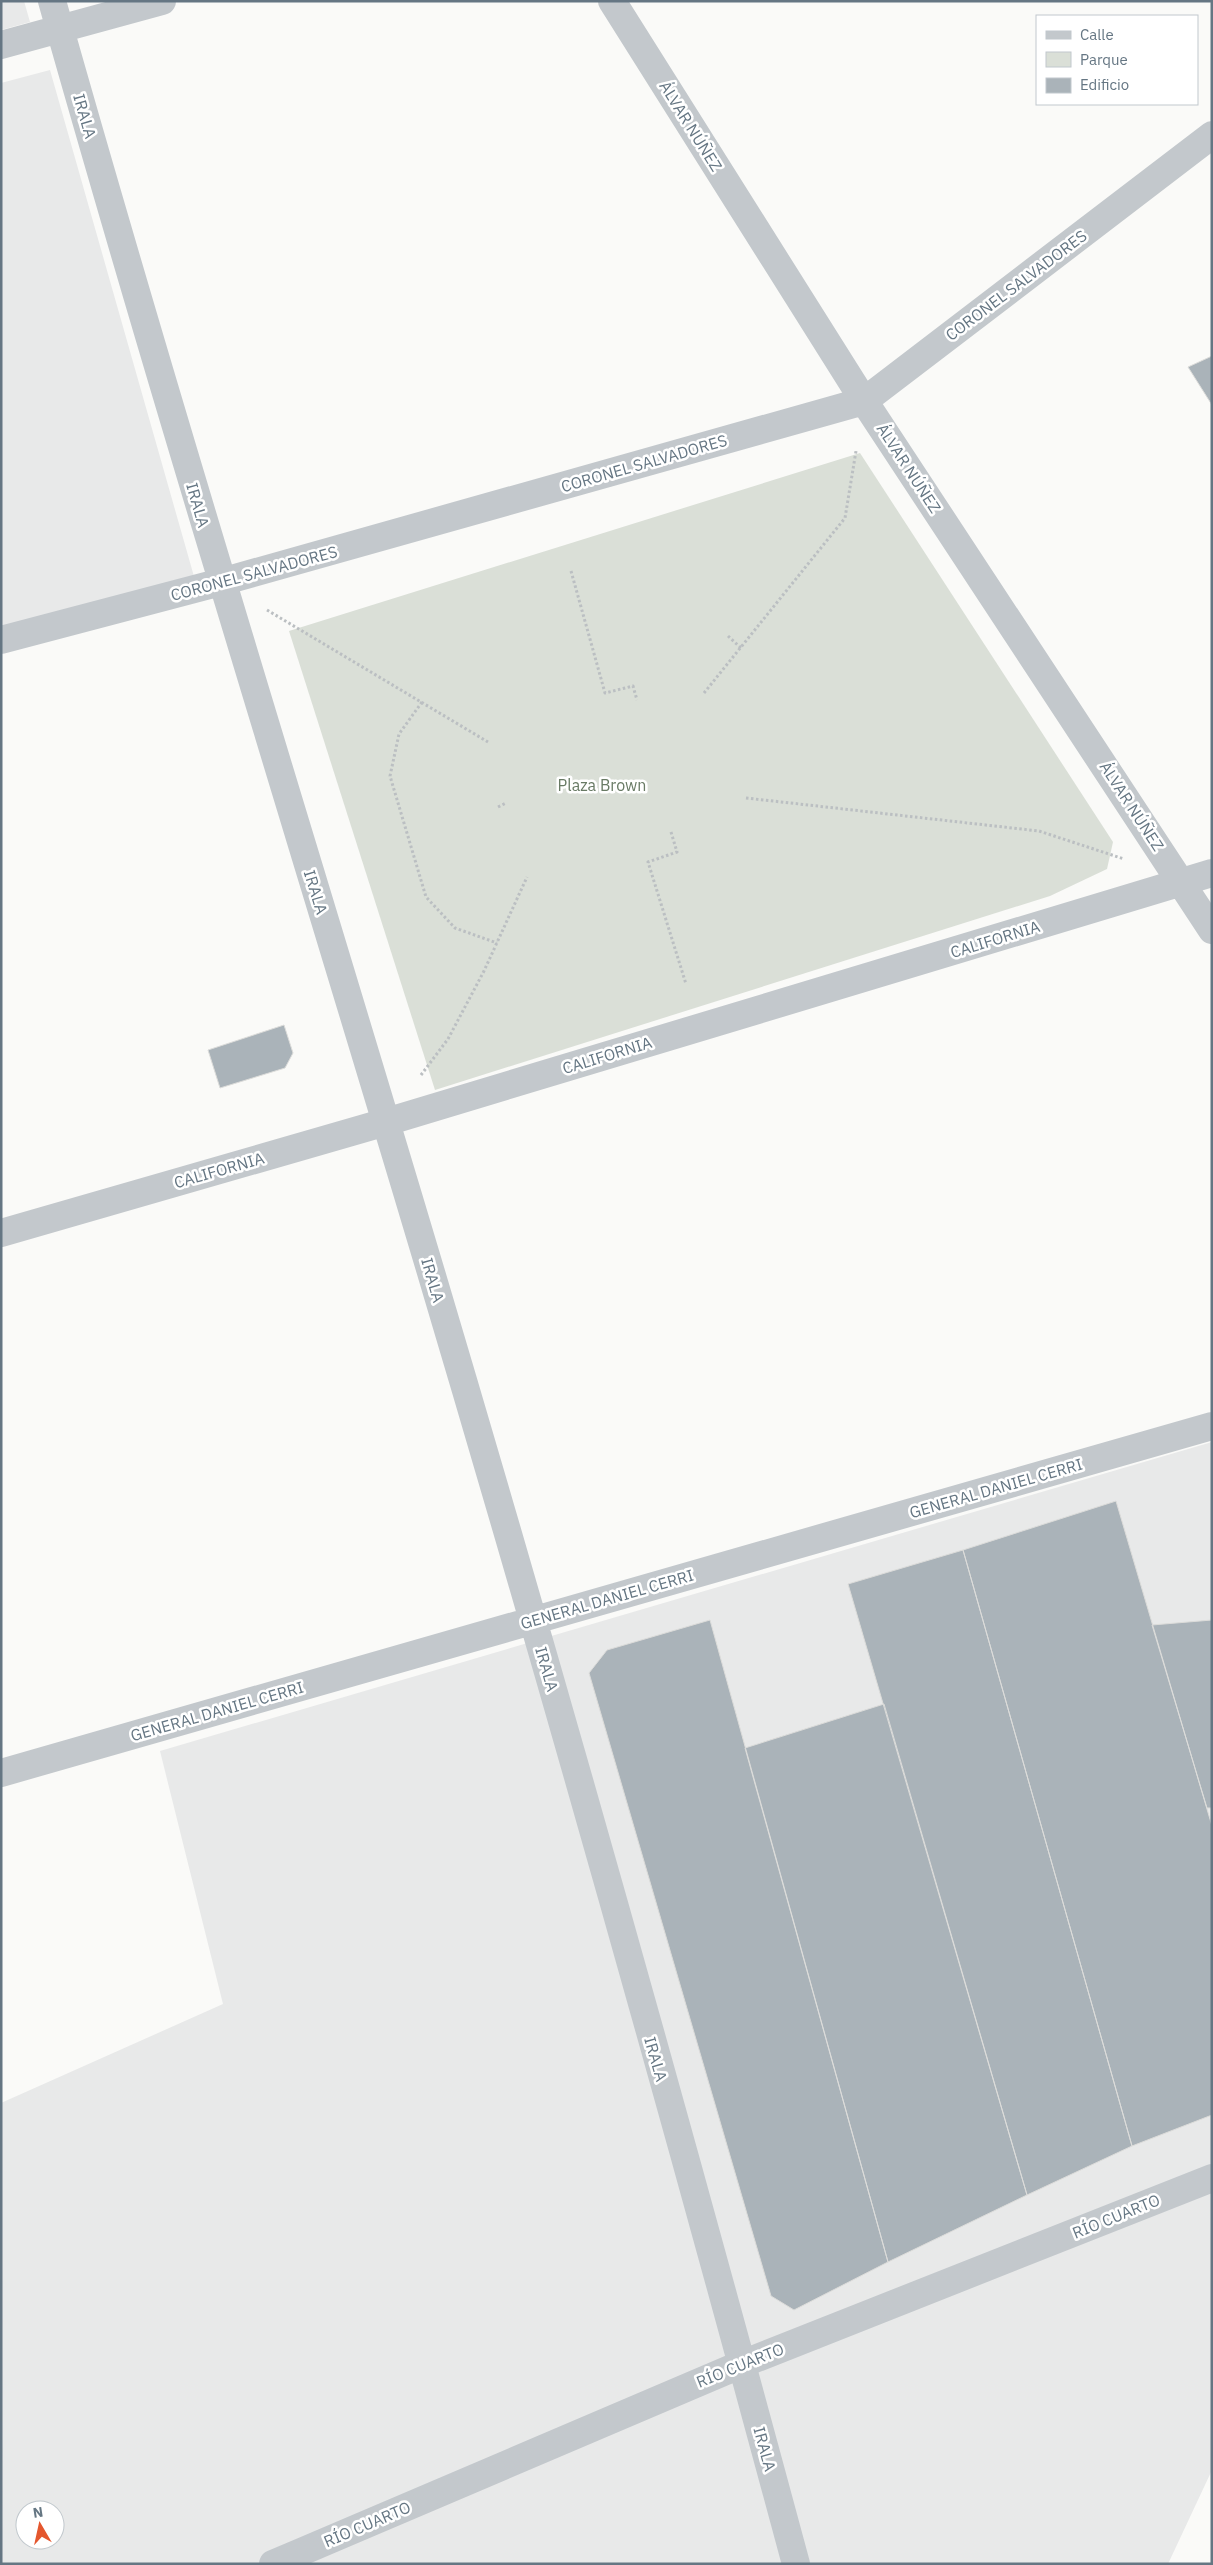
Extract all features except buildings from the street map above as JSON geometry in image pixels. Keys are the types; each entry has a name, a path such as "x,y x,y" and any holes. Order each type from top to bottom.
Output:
{"street":[{"name":"IRALA","path":"52,1 221,582 386,1122 533,1620 742,2364 796,2564"},
{"path":"1,44 162,1"},
{"name":"ÁLVAR NÚÑEZ","path":"612,1 864,401 1183,883 1212,930"},
{"name":"CORONEL SALVADORES","path":"1,640 221,582 864,401 1212,135"},
{"name":"CALIFORNIA","path":"1,1233 386,1122 1212,873"},
{"name":"GENERAL DANIEL CERRI","path":"1,1773 1212,1426"},
{"name":"RÍO CUARTO","path":"273,2564 742,2364 1212,2178"}],"path":[{"path":"704,693 845,518 864,401"},
{"path":"572,570 605,693 633,686 637,700"},
{"path":"221,582 488,742"},
{"path":"728,636 741,648"},
{"path":"422,702 399,734 390,776 426,897 455,928 497,943"},
{"path":"746,798 1039,831 1128,861"},
{"path":"498,807 506,803"},
{"path":"671,832 677,852 648,862 686,984"},
{"path":"420,1077 448,1039 497,943 527,878"}],"shaded area":[{"path":"1,1 24,1 30,22 1,30"},
{"path":"50,70 195,580 1,633 1,83"},
{"path":"1212,1442 1212,2470 1168,2564 1,2564 1,2103 223,2004 160,1751"}],"green space":[{"name":"Plaza Brown","path":"860,453 1113,842 1107,869 1050,896 435,1090 289,631"}]}
